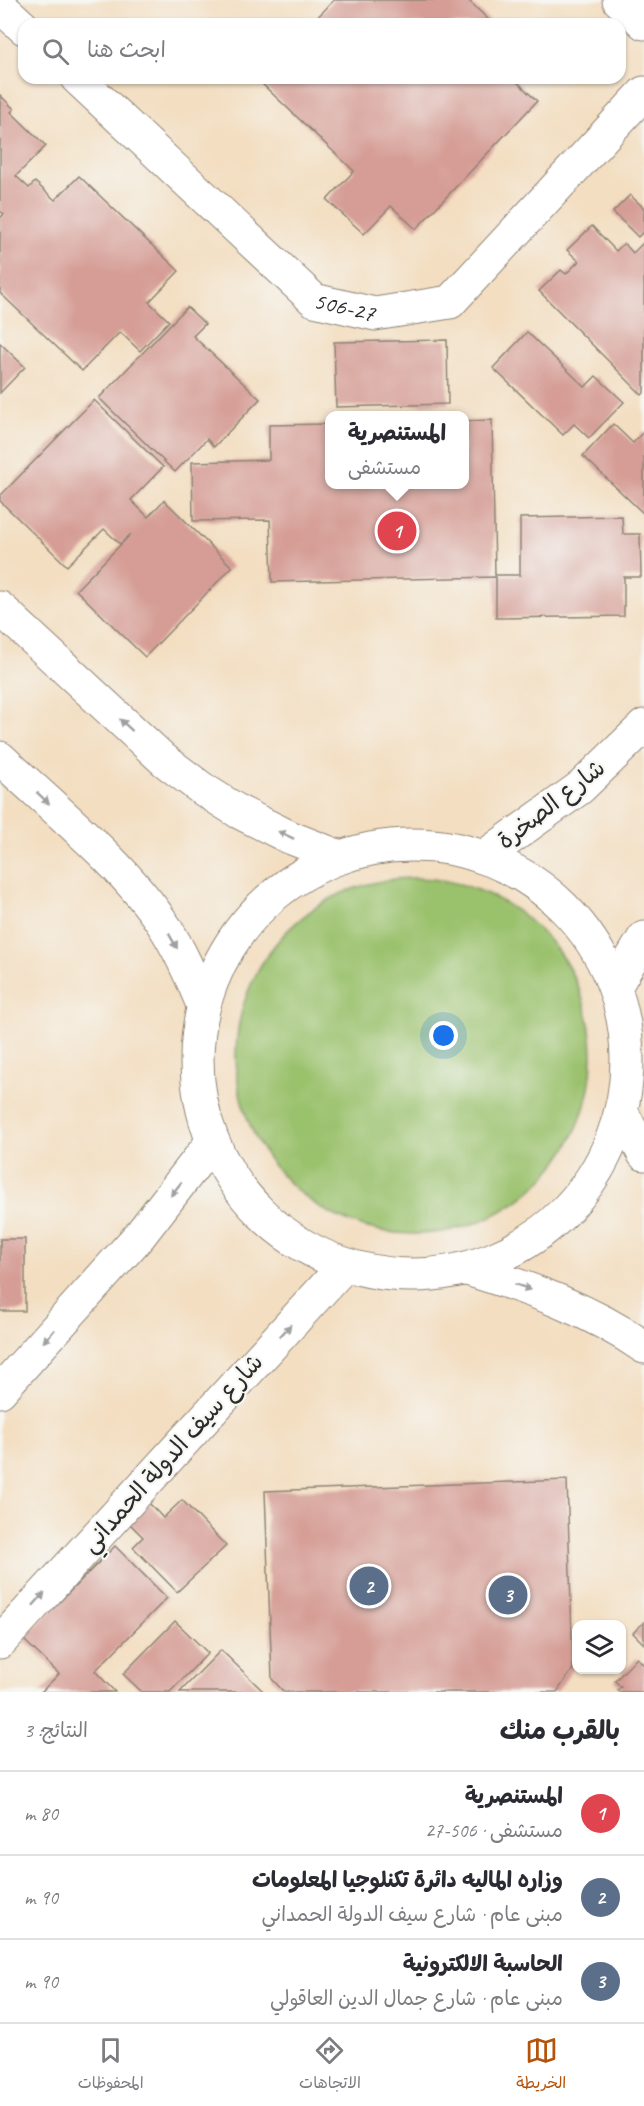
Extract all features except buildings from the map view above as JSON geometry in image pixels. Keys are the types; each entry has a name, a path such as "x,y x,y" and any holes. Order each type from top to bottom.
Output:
{"street":[{"path":"619,0 644,23"},
{"path":"0,6 18,22"},
{"name":"506-27","path":"83,84 314,300 375,314 450,302 644,93"},
{"path":"0,608 164,760 201,788 239,812 288,837 340,856"},
{"name":"شارع الصخرة","path":"484,856 581,787 644,726"},
{"path":"0,758 109,860 139,892 165,927 187,964 203,1005"},
{"path":"412,844 484,856 540,886 578,922 585,930 616,985 629,1049 622,1113 601,1167 566,1212 520,1247 468,1269 406,1276 345,1265 289,1238 244,1196 212,1142 199,1098 196,1051 203,1005 223,956 254,914 293,880 340,856 412,844"},
{"path":"616,985 644,938"},
{"path":"622,1113 644,1154"},
{"path":"0,1391 140,1235 212,1142"},
{"name":"شارع سيف الدولة الحمداني","path":"0,1642 345,1265"},
{"path":"468,1269 528,1288 586,1313 644,1347"}],"green space":[{"path":"414,878 449,881 482,891 513,908 540,930 562,957 579,988 589,1021 592,1056 589,1091 579,1124 562,1155 540,1182 513,1204 482,1221 449,1231 414,1234 379,1231 346,1221 315,1204 288,1182 266,1155 249,1124 239,1091 236,1056 239,1021 249,988 266,957 288,930 315,908 346,891 379,881"}],"place":[{"name":"المستنصرية","path":"397,531"},
{"name":"وزاره الماليه دائرة تكنلوجيا المعلومات","path":"369,1586"},
{"name":"الحاسبة الالكترونية","path":"508,1595"}]}
